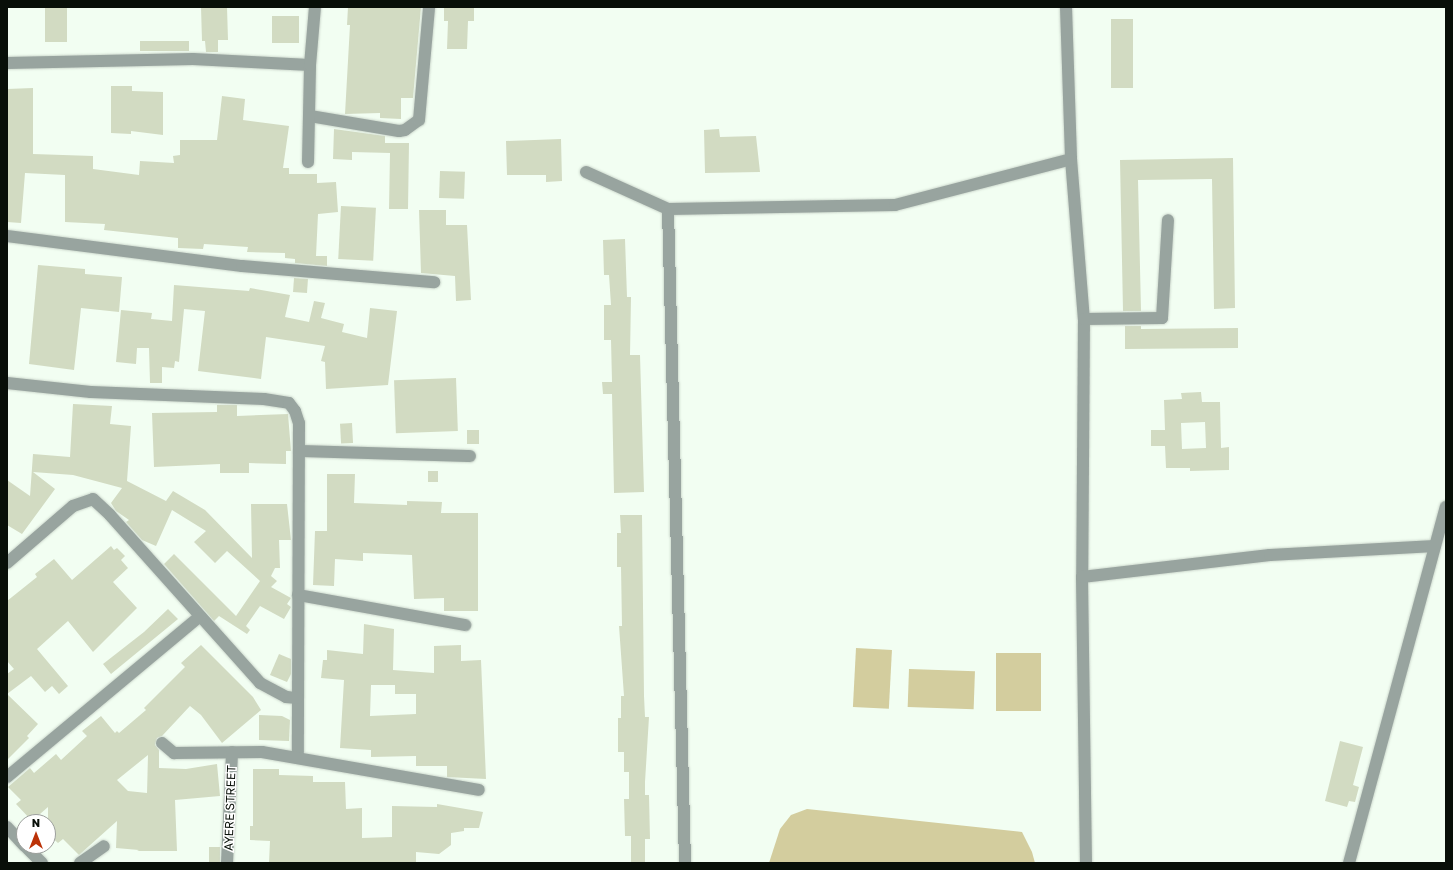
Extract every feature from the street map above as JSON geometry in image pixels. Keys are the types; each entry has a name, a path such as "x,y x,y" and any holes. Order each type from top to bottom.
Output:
{"street":[{"path":"308,162 310,65 315,7"},
{"path":"310,116 399,131 405,130 419,120 429,7"},
{"path":"1066,7 1071,159 1084,319 1082,577 1086,863"},
{"path":"7,63 193,59 310,65"},
{"path":"586,172 668,209 895,205 1071,159"},
{"path":"668,209 685,863"},
{"path":"1084,319 1162,318 1168,220"},
{"path":"7,236 242,266 434,282"},
{"path":"7,383 92,392 264,399 288,403 299,422 298,758"},
{"path":"299,451 470,456"},
{"path":"7,563 73,506 93,499 110,515 260,683 286,697 297,698"},
{"path":"1349,863 1446,507"},
{"path":"1082,577 1270,555 1435,546"},
{"path":"298,595 465,625"},
{"path":"7,778 200,616"},
{"path":"162,743 174,753 262,752 478,790"},
{"name":"AYERE STREET","path":"227,863 232,752"},
{"path":"7,827 16,836"},
{"path":"80,863 104,846"},
{"path":"34,854 42,863"}],"shaded area":[{"path":"856,648 892,650 889,709 853,707"},
{"path":"996,653 1041,653 1041,711 996,711"},
{"path":"909,669 975,671 974,709 908,707"},
{"path":"807,809 1022,832 1032,852 1035,863 769,863 780,829 791,815"}],"building":[{"path":"45,7 67,7 67,42 45,42"},
{"path":"201,7 227,7 228,40 218,40 218,52 206,52 205,41 202,41"},
{"path":"348,7 421,7 413,98 401,98 401,119 380,118 380,113 345,114 350,25 347,25"},
{"path":"444,7 474,7 474,21 468,21 467,49 447,49 448,21 444,21"},
{"path":"272,16 299,16 299,43 272,43"},
{"path":"1111,19 1133,19 1133,88 1111,88"},
{"path":"140,41 189,41 189,51 140,51"},
{"path":"111,86 132,86 132,91 163,92 163,135 131,131 131,134 111,133"},
{"path":"33,88 33,154 93,156 93,169 139,175 140,161 174,163 173,156 180,155 180,140 217,140 222,96 245,99 243,120 289,126 283,168 289,168 289,174 317,174 317,183 336,182 338,212 318,214 316,256 327,256 327,266 295,263 295,259 285,258 285,253 247,252 248,247 204,244 203,249 178,248 178,238 104,230 105,224 65,222 65,175 25,173 21,223 7,222 7,89"},
{"path":"334,129 385,136 385,143 409,143 408,209 389,209 390,153 352,152 352,160 333,159"},
{"path":"719,129 720,137 756,136 760,172 705,173 704,130"},
{"path":"561,139 562,181 546,182 546,175 507,175 506,141"},
{"path":"1233,158 1235,308 1214,309 1212,179 1138,180 1141,311 1123,311 1120,160"},
{"path":"440,171 465,172 464,199 439,198"},
{"path":"341,206 376,208 373,261 338,259"},
{"path":"419,210 446,210 446,225 467,225 471,300 456,301 455,276 421,273"},
{"path":"625,239 627,297 631,297 630,355 640,355 644,492 614,493 612,394 603,394 602,382 612,382 611,340 604,340 604,305 611,305 609,275 604,275 603,240"},
{"path":"38,265 85,269 85,274 122,277 119,312 81,308 74,370 29,364"},
{"path":"294,278 308,279 307,293 293,292"},
{"path":"174,285 249,291 250,288 290,295 285,317 309,322 314,301 325,303 321,318 344,324 342,332 367,338 370,308 397,311 388,385 326,389 325,362 321,361 325,346 266,337 261,379 198,371 205,311 184,309 179,362 175,361 174,368 162,367 162,383 150,383 149,348 137,348 136,364 116,362 121,310 152,313 151,319 172,321"},
{"path":"1125,326 1141,326 1141,329 1238,328 1238,348 1125,349"},
{"path":"456,378 458,431 396,433 394,380"},
{"path":"1201,392 1202,402 1220,402 1221,448 1229,447 1229,470 1190,471 1190,468 1166,468 1165,446 1151,446 1151,430 1165,430 1164,400 1182,399 1181,393","holes":["1205,422 1206,448 1182,449 1181,423"]},
{"path":"73,404 112,406 110,424 131,426 127,481 166,501 173,491 205,510 252,558 251,504 287,504 291,540 279,540 280,568 275,568 271,576 277,581 271,587 291,598 287,604 291,607 284,619 260,606 246,626 250,630 247,634 219,616 214,621 164,564 174,554 236,616 260,581 227,551 215,563 194,542 206,531 172,510 156,546 142,540 126,522 129,520 116,511 111,503 122,488 73,475 33,472 55,489 22,534 7,525 7,480 30,496 33,454 70,457"},
{"path":"217,405 237,405 237,416 288,414 291,451 286,451 286,464 249,463 249,473 220,473 220,464 154,467 152,413 217,412"},
{"path":"352,423 353,443 341,444 340,424"},
{"path":"467,430 479,430 479,444 467,444"},
{"path":"428,471 438,471 438,482 428,482"},
{"path":"327,474 355,474 354,503 407,505 407,501 442,502 441,513 478,513 478,611 444,611 444,598 414,599 412,555 363,553 363,561 335,559 334,586 313,585 315,531 327,531"},
{"path":"620,515 642,515 644,696 645,717 649,717 645,795 649,795 650,839 645,839 645,863 631,863 631,836 625,836 624,799 629,799 629,772 624,772 624,752 618,752 618,718 621,718 621,696 624,696 619,626 622,626 621,567 617,567 617,533 621,533"},
{"path":"111,546 114,550 117,548 125,556 121,560 128,568 113,582 137,608 93,652 68,621 37,649 68,686 59,694 52,686 45,692 31,676 7,694 7,674 14,669 7,661 7,601 37,577 35,574 54,559 72,580"},
{"path":"168,609 178,619 111,674 103,664 144,632"},
{"path":"364,624 394,629 393,670 434,673 434,646 461,645 461,661 481,660 486,779 447,777 447,766 416,766 416,756 371,757 371,750 340,748 344,680 321,678 323,660 327,660 327,650 363,654","holes":["371,685 395,685 395,694 416,694 416,714 370,716"]},
{"path":"201,645 253,697 261,710 222,743 201,715 190,706 162,736 157,738 155,745 159,750 159,768 186,769 217,764 220,796 175,800 177,851 137,851 139,850 116,848 117,821 79,855 63,839 58,843 56,841 56,814 48,814 48,807 40,814 25,814 16,804 21,800 8,787 30,768 34,773 56,754 61,760 87,736 82,731 101,716 115,733 117,731 119,733 146,710 144,708 185,667 181,663","holes":["148,755 147,793 128,791 117,780"]},
{"path":"279,654 291,659 291,674 287,682 270,675"},
{"path":"7,694 38,724 27,736 29,738 7,760"},
{"path":"259,715 282,716 290,720 289,741 259,740"},
{"path":"1340,741 1363,747 1353,785 1359,787 1355,802 1349,801 1347,807 1325,801"},
{"path":"253,769 279,769 279,775 313,776 313,782 345,782 346,809 362,808 362,838 392,837 392,806 437,807 437,804 483,812 479,828 464,828 464,831 451,833 451,845 439,854 416,852 416,863 269,863 270,841 250,840 250,826 253,826"},
{"path":"209,847 220,847 220,863 209,863"}]}
